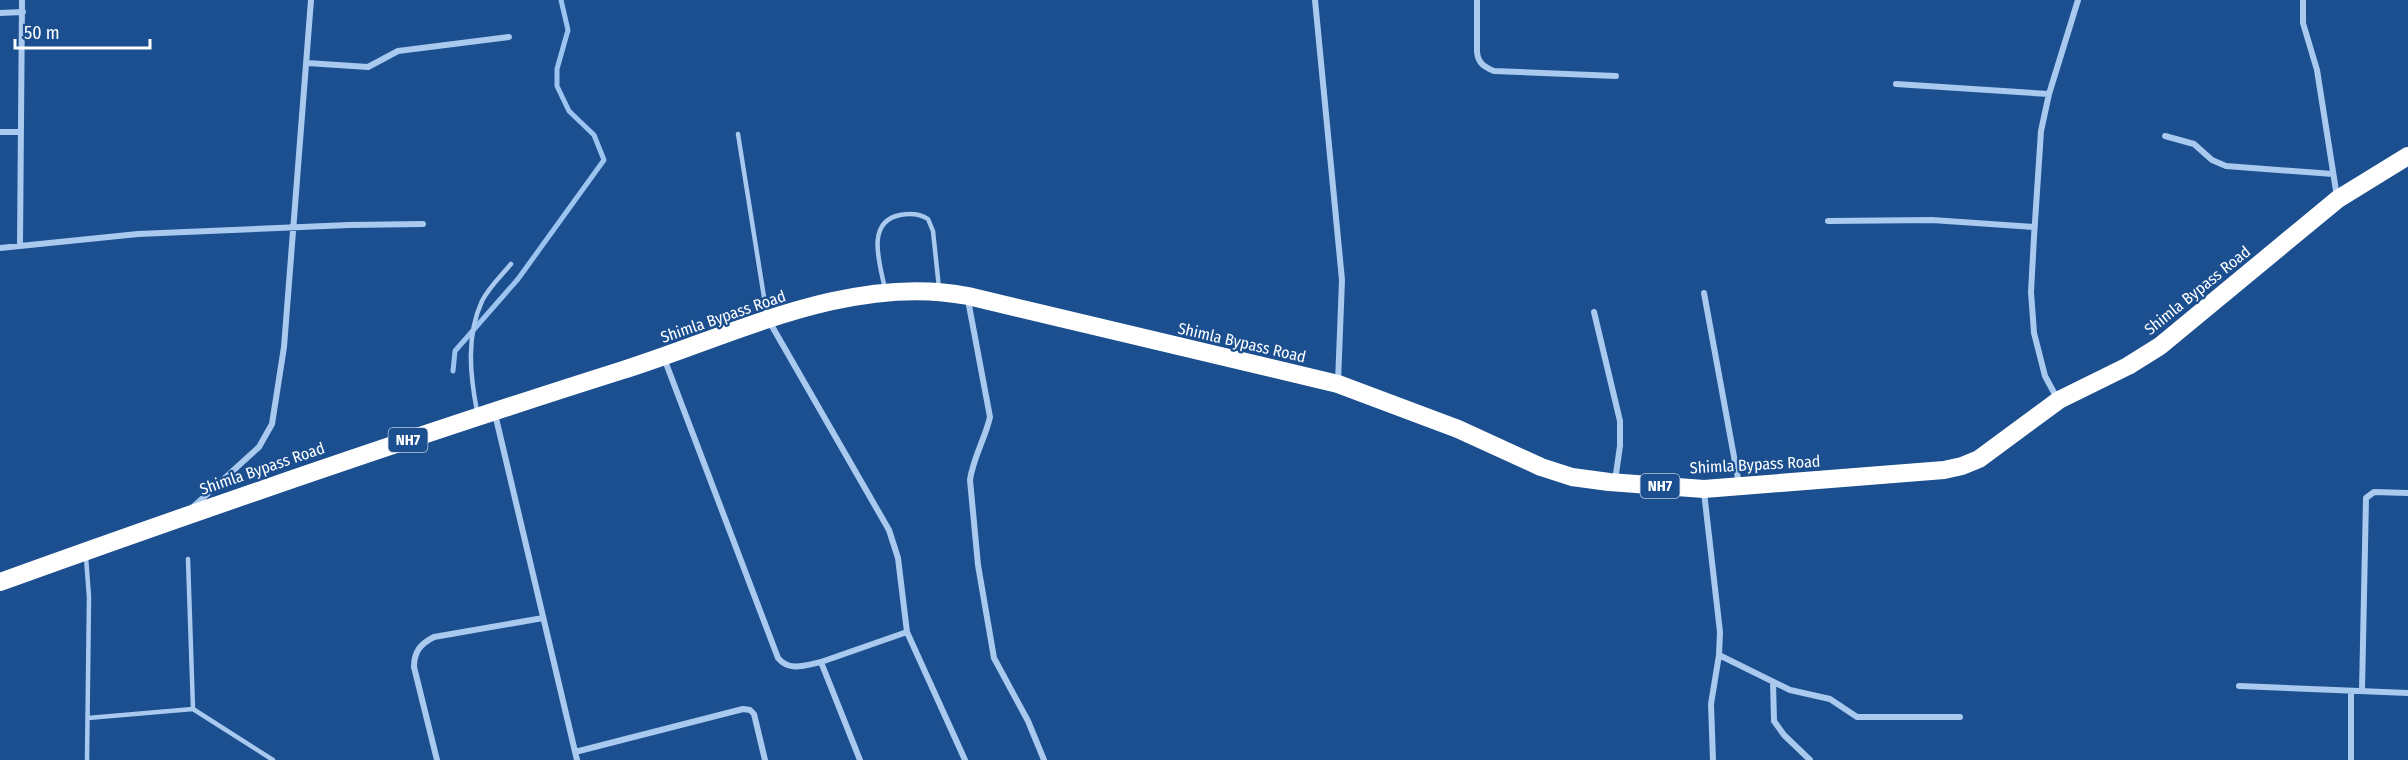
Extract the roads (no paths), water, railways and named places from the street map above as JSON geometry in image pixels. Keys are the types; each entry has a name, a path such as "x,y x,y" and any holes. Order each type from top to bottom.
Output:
{"highway":[{"name":"Shimla Bypass Road","path":"0,582 182,516 486,413 664,357 767,318 842,300 886,293 939,291 968,296 1338,384 1458,429 1541,467 1572,477 1614,483 1704,489 1891,476 1962,466 1979,459 2059,400 2128,366 2160,346 2338,199 2408,156"}],"street":[{"path":"20,245 22,0"},
{"path":"182,516 259,447 272,424 281,370 311,0"},
{"path":"1315,0 1342,280 1338,384"},
{"path":"1478,0 1477,52 1478,59 1486,68 1494,71 1616,76"},
{"path":"2059,400 2044,376 2034,333 2031,291 2034,227 2041,131 2049,94 2078,0"},
{"path":"2303,0 2303,23 2317,70 2338,199"},
{"path":"0,13 23,12"},
{"path":"307,63 368,67 398,51 509,37"},
{"path":"1896,84 2049,94"},
{"path":"0,132 20,132"},
{"path":"2165,136 2194,144 2212,160 2226,166 2333,174"},
{"path":"1828,221 1932,220 2034,227"},
{"path":"0,248 138,234 423,224"},
{"path":"1704,293 1740,485"},
{"path":"968,296 990,417 970,480 978,565 994,658 1029,721 1044,760"},
{"path":"1594,312 1620,421 1620,446 1614,483"},
{"path":"767,318 889,530 898,558 907,632 965,760"},
{"path":"664,357 778,658 792,667 821,662 907,632"},
{"path":"486,413 543,618 577,760"},
{"path":"1704,489 1720,632 1719,655 1711,704 1713,760"},
{"path":"2362,691 2366,498 2374,492 2408,493"},
{"path":"437,760 414,668 414,656 420,647 434,637 543,618"},
{"path":"1719,655 1790,690 1830,699 1857,717 1960,717"},
{"path":"821,662 860,760"},
{"path":"1773,682 1774,721 1784,735 1810,760"},
{"path":"2239,686 2408,693"},
{"path":"2350,691 2351,760"},
{"path":"575,752 744,709 754,714 765,760"}],"lane":[{"path":"738,134 767,318"},
{"path":"886,293 877,249 878,233 884,223 892,217 914,213 928,219 933,231 939,291"},
{"path":"486,413 471,382 470,347 483,300 511,264"},
{"path":"86,551 89,597 87,760"},
{"path":"188,559 193,709"},
{"path":"88,718 193,709 273,760"}],"waterway":[{"path":"453,371 455,351 518,279 604,160 594,135 569,111 557,86 557,69 568,30 561,0"}]}
